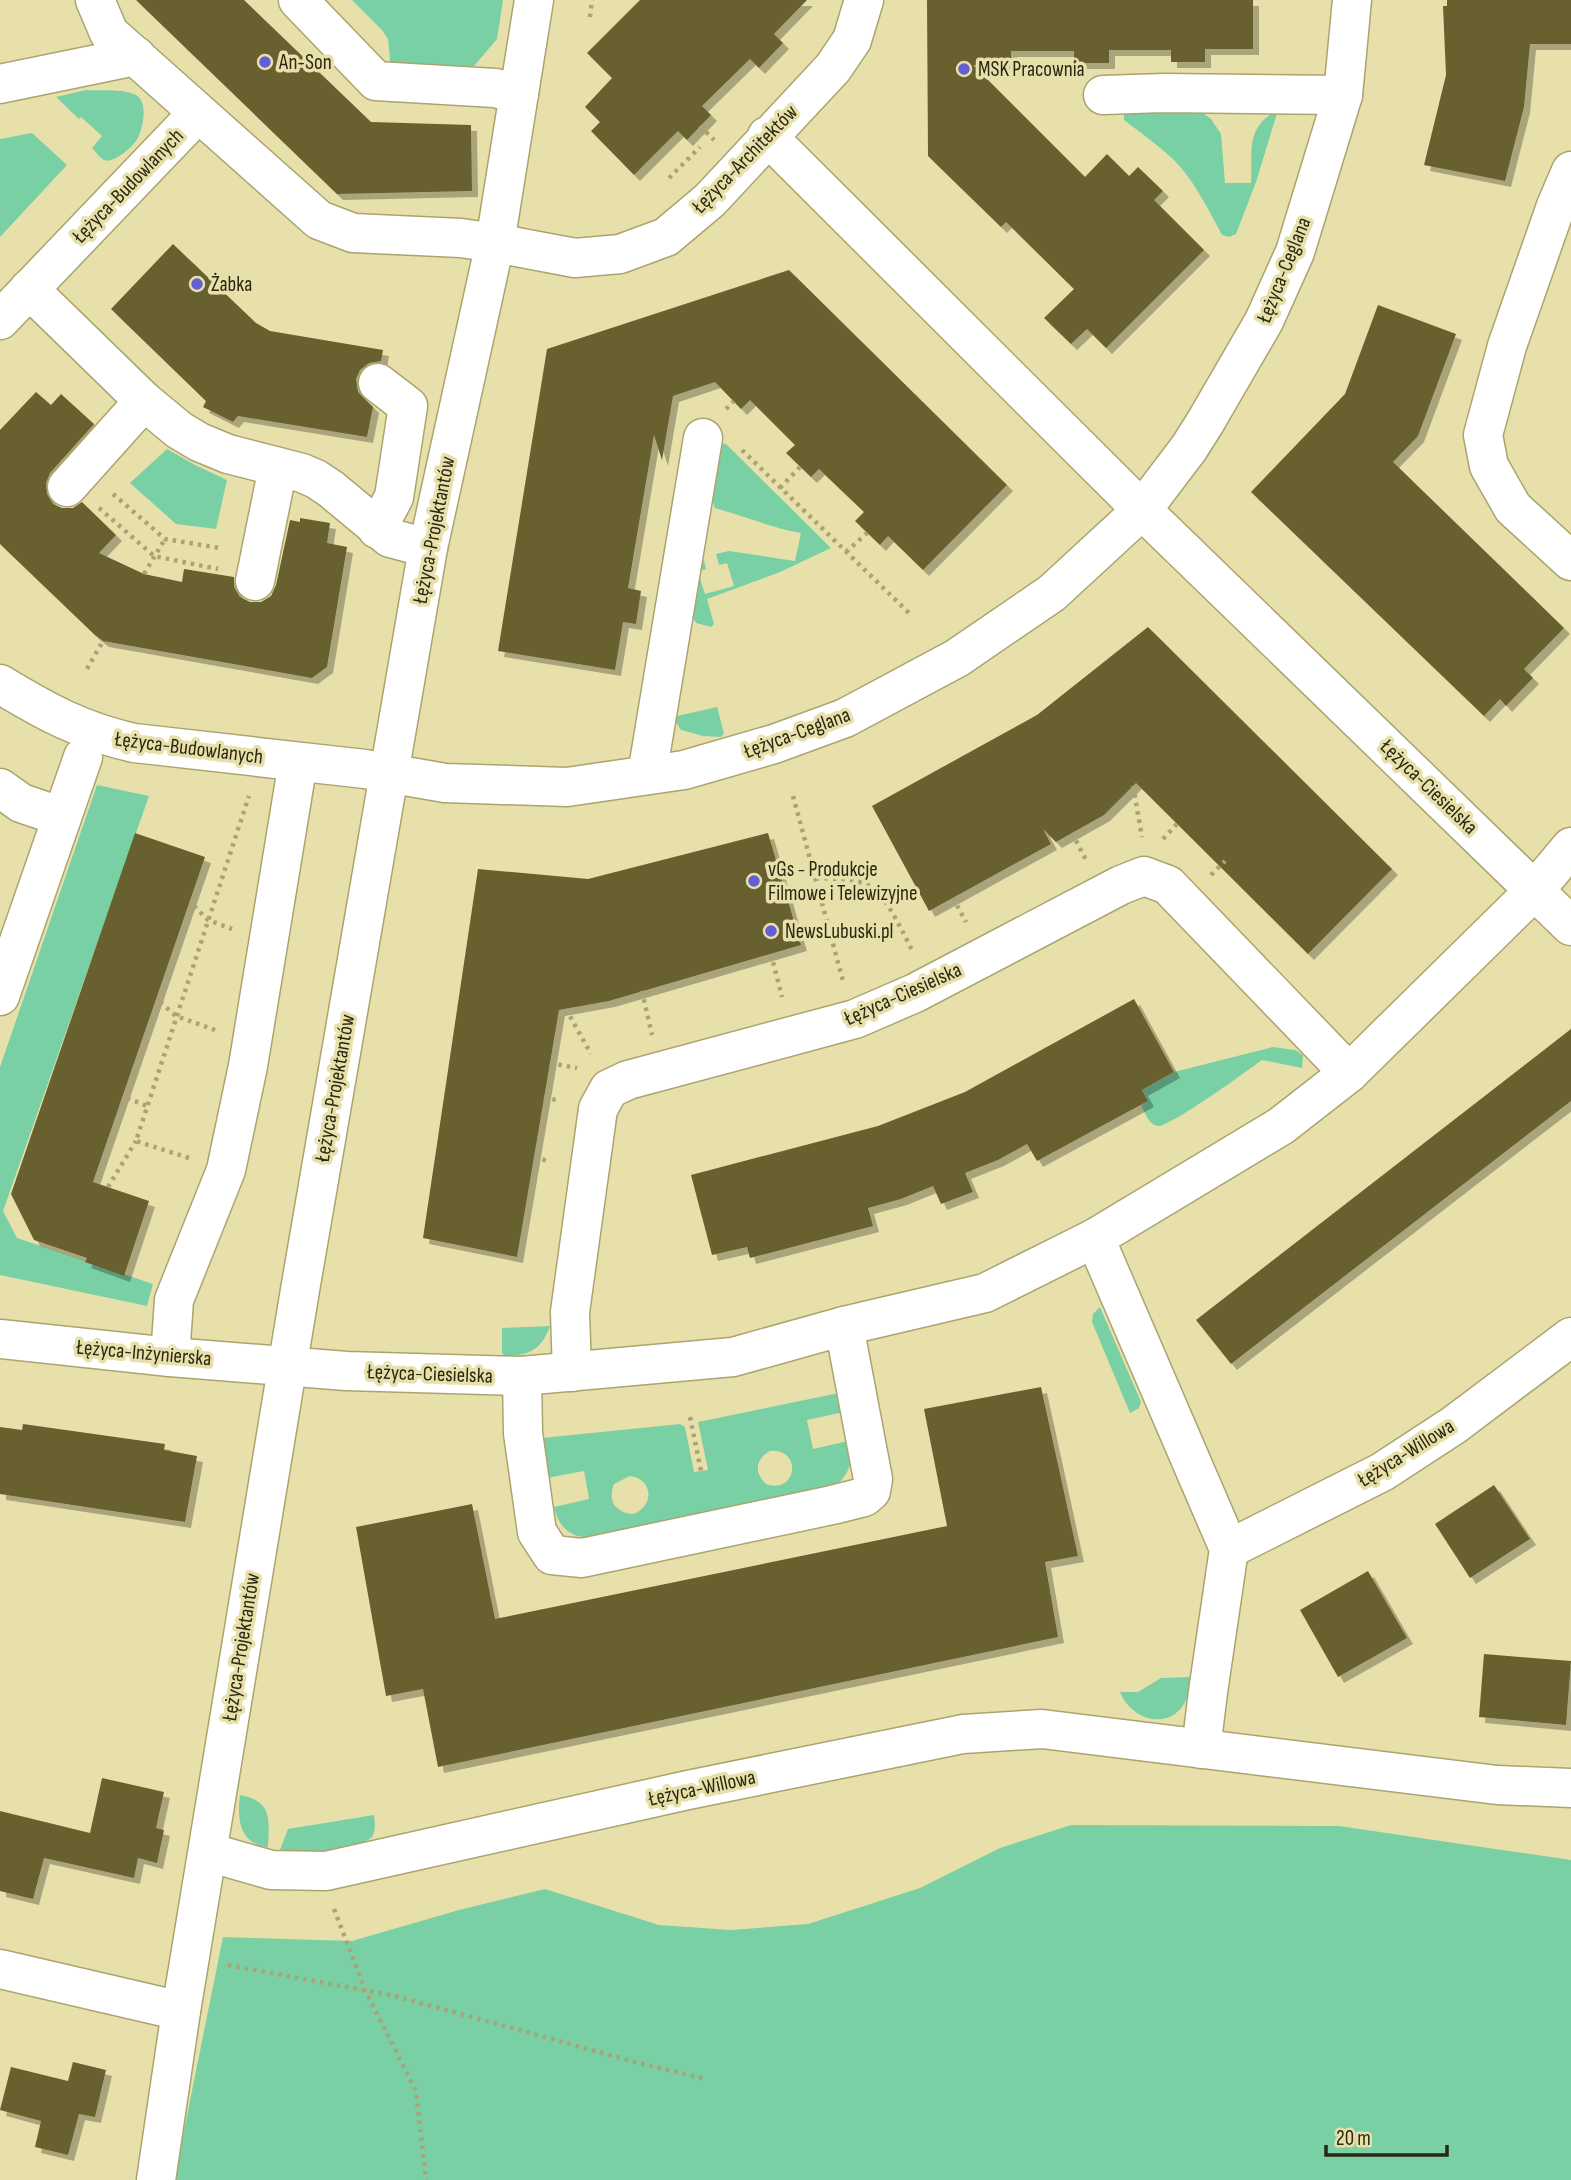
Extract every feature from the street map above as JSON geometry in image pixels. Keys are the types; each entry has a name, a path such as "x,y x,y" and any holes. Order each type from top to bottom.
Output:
{"street":[{"name":"Łężyca-Architektów","path":"95,0 109,33 319,220 353,233 461,238 575,258 620,254 666,237 710,200 833,68 852,40 864,0"},
{"path":"298,0 376,81 495,88 519,94"},
{"name":"Łężyca-Projektantów","path":"156,2180 189,1958 428,548 495,243 534,0"},
{"name":"Łężyca-Ceglana","path":"390,772 445,783 567,787 684,770 774,744 845,718 919,679 993,635 1052,593 1142,510 1189,448 1264,321 1295,252 1343,94 1352,0"},
{"path":"0,84 136,57"},
{"path":"1103,95 1343,94"},
{"name":"Łężyca-Budowlanych","path":"0,320 198,113"},
{"path":"767,136 1142,510"},
{"path":"1571,171 1507,346 1483,435 1489,466 1513,508 1571,561"},
{"path":"29,289 144,401 179,430 228,454 316,479 390,538 428,548"},
{"path":"377,529 394,497 408,406 378,383"},
{"path":"80,495 144,401"},
{"path":"647,775 719,431"},
{"path":"238,575 278,467"},
{"name":"Łężyca-Ciesielska","path":"1142,510 1535,890"},
{"name":"Łężyca-Budowlanych","path":"0,684 34,705 99,735 134,743 390,772"},
{"path":"0,996 83,757"},
{"path":"170,1357 174,1300 226,1170 248,1066 280,760"},
{"path":"0,788 21,803 62,817"},
{"name":"Łężyca-Ciesielska","path":"288,1365 346,1371 522,1376 733,1357 845,1326 985,1293 1095,1238 1281,1126 1349,1073 1535,890 1571,847"},
{"name":"Łężyca-Ciesielska","path":"572,1371 570,1312 598,1110 609,1089 628,1080 855,1019 915,993 1121,885 1144,876 1168,885 1349,1073"},
{"path":"1535,890 1571,926"},
{"path":"1095,1238 1229,1549 1201,1748"},
{"path":"522,1376 523,1433 537,1532 552,1555 582,1558 832,1505 864,1497 871,1491 873,1479 845,1326"},
{"name":"Łężyca-Willowa","path":"1229,1549 1382,1472 1454,1425 1571,1337"},
{"name":"Łężyca-Inżynierska","path":"0,1339 170,1357 288,1365"},
{"name":"Łężyca-Willowa","path":"208,1852 271,1870 326,1871 688,1790 963,1734 1042,1729 1497,1785 1571,1788"},
{"path":"0,1969 181,2011"}],"path":[{"path":"590,17 592,0"},
{"path":"734,401 719,431 912,616"},
{"path":"780,488 800,467"},
{"path":"107,488 165,539 227,549"},
{"path":"80,495 154,556 238,575"},
{"path":"846,552 867,533"},
{"path":"144,574 165,539"},
{"path":"88,669 103,641"},
{"path":"108,1187 136,1141 208,920 280,760"},
{"path":"1133,786 1143,846"},
{"path":"793,796 845,986"},
{"path":"1072,833 1088,865"},
{"path":"816,878 848,880 871,887 883,899 916,957"},
{"path":"194,906 208,920"},
{"path":"771,954 784,1004"},
{"path":"642,991 653,1039"},
{"path":"160,1002 176,1016"},
{"path":"566,1009 592,1056"},
{"path":"127,1098 147,1106"},
{"path":"136,1141 226,1170"},
{"path":"690,1417 701,1471"},
{"path":"330,1899 365,1990 416,2091 426,2180"},
{"path":"189,1958 395,1996 706,2079"}],"green space":[{"path":"352,0 503,0 497,39 474,66 391,69 388,39"},
{"path":"86,90 131,93 140,99 144,110 139,136 134,144 117,158 108,161 99,156 92,148 102,136 56,97"},
{"path":"1128,109 1195,112 1203,113 1211,119 1221,134 1225,183 1251,183 1251,151 1255,133 1267,117 1278,110 1256,182 1236,234 1229,237 1222,235 1201,196 1182,169 1163,150 1124,120 1124,113"},
{"path":"32,133 67,165 0,237 0,139"},
{"path":"721,443 726,444 831,548 780,572 707,599 714,624 711,627 696,623 691,614 697,568 704,560 706,569 698,572 705,594 734,586 727,563 719,565 716,554 729,551 795,561 801,533 715,508 710,494"},
{"path":"167,449 227,480 216,529 176,524 130,483"},
{"path":"717,707 724,733 721,737 703,736 681,730 673,717"},
{"path":"97,785 149,796 3,1211 17,1238 153,1284 147,1306 0,1275 0,1067"},
{"path":"1273,1047 1295,1050 1303,1055 1302,1068 1262,1060 1191,1109 1157,1126 1151,1123 1141,1105 1148,1101 1142,1090 1174,1072"},
{"path":"1100,1307 1141,1402 1139,1408 1130,1413 1092,1322 1093,1314"},
{"path":"550,1326 534,1350 513,1356 505,1356 502,1353 502,1328"},
{"path":"839,1393 844,1412 807,1420 813,1449 848,1441 849,1467 833,1489 591,1538 577,1536 562,1526 554,1507 589,1499 584,1471 547,1478 542,1438 680,1424 685,1427 694,1472 708,1470 698,1422","holes":["770,1451 781,1452 788,1456 791,1463 790,1478 776,1486 766,1484 758,1471 761,1458","630,1476 643,1482 648,1493 645,1505 633,1514 618,1509 612,1501 614,1484"]},
{"path":"1191,1677 1188,1696 1181,1709 1163,1719 1143,1716 1126,1702 1120,1692 1138,1692 1161,1678"},
{"path":"240,1795 251,1798 264,1807 268,1820 268,1847 251,1841 242,1828"},
{"path":"374,1815 375,1829 372,1837 360,1844 308,1857 280,1850 288,1829"},
{"path":"1071,1825 1339,1826 1571,1860 1571,2180 174,2180 223,1937 352,1941 545,1889 659,1925 731,1930 808,1924 920,1888 1000,1848"}],"building":[{"path":"136,0 244,0 371,122 471,125 472,191 337,194"},
{"path":"640,0 807,0 774,34 783,43 759,68 750,59 702,106 711,115 687,140 678,131 634,175 591,131 600,122 585,107 612,78 587,53"},
{"path":"927,0 1253,0 1253,49 1205,49 1205,62 1171,62 1171,50 1109,50 1109,63 1074,63 1074,51 1011,51 1011,64 973,65 1085,177 1107,154 1129,176 1138,167 1163,191 1154,200 1204,250 1106,348 1087,329 1071,344 1044,318 1074,289 1006,222 1001,227 928,156"},
{"path":"1447,0 1571,0 1571,44 1530,44 1524,107 1505,181 1424,165 1446,75 1443,6 1447,6"},
{"path":"173,244 256,323 270,331 383,350 381,361 369,363 360,370 356,379 358,392 373,407 367,437 238,416 233,422 203,407 206,401 111,309"},
{"path":"789,270 1007,485 923,570 888,536 880,545 855,521 864,512 819,469 811,477 786,453 795,445 750,400 741,409 715,382 673,396 662,460 654,435 628,588 641,591 636,624 623,622 615,670 498,651 547,349"},
{"path":"1378,305 1456,334 1418,436 1393,462 1564,628 1524,669 1533,678 1506,706 1500,699 1484,716 1251,492 1345,394"},
{"path":"36,392 51,405 61,394 94,424 50,473 46,483 47,494 53,504 62,508 73,508 82,502 116,535 99,553 144,574 182,582 184,569 234,577 234,587 240,597 250,602 261,602 271,596 276,585 290,520 300,522 300,518 330,523 327,543 347,547 327,667 312,678 103,641 95,635 0,544 0,430"},
{"path":"1148,627 1392,869 1308,954 1136,783 1104,815 1056,842 1043,829 1051,844 929,911 872,806 1037,715"},
{"path":"135,833 205,857 93,1182 149,1201 124,1276 85,1262 87,1258 34,1240 11,1194"},
{"path":"768,833 801,945 609,1001 559,1010 517,1257 423,1238 478,869 588,879"},
{"path":"1134,999 1174,1072 1142,1090 1148,1101 1037,1161 1027,1144 998,1160 965,1173 973,1192 941,1204 933,1186 868,1208 873,1226 750,1258 747,1247 712,1255 691,1175 878,1126 965,1092"},
{"path":"1571,1029 1571,1101 1231,1364 1196,1320"},
{"path":"1041,1387 1078,1556 1045,1562 1058,1637 438,1767 423,1689 386,1696 356,1527 472,1504 495,1619 947,1526 924,1409"},
{"path":"23,1424 165,1444 164,1450 197,1456 185,1522 0,1494 0,1427 22,1430"},
{"path":"1494,1485 1530,1539 1470,1578 1435,1524"},
{"path":"1368,1571 1407,1638 1338,1677 1300,1610"},
{"path":"1484,1654 1571,1661 1566,1725 1479,1717"},
{"path":"102,1778 164,1792 156,1828 164,1830 157,1863 138,1858 134,1878 44,1858 33,1899 0,1891 0,1811 90,1833"},
{"path":"73,2062 106,2070 95,2117 79,2114 68,2155 35,2147 41,2121 0,2110 11,2067 68,2081"}],"place":[{"name":"An-Son","path":"265,62"},
{"name":"MSK Pracownia","path":"964,69"},
{"name":"Żabka","path":"197,284"},
{"name":"vGs - Produkcje Filmowe i Telewizyjne","path":"754,881"},
{"name":"NewsLubuski.pl","path":"771,931"}]}
